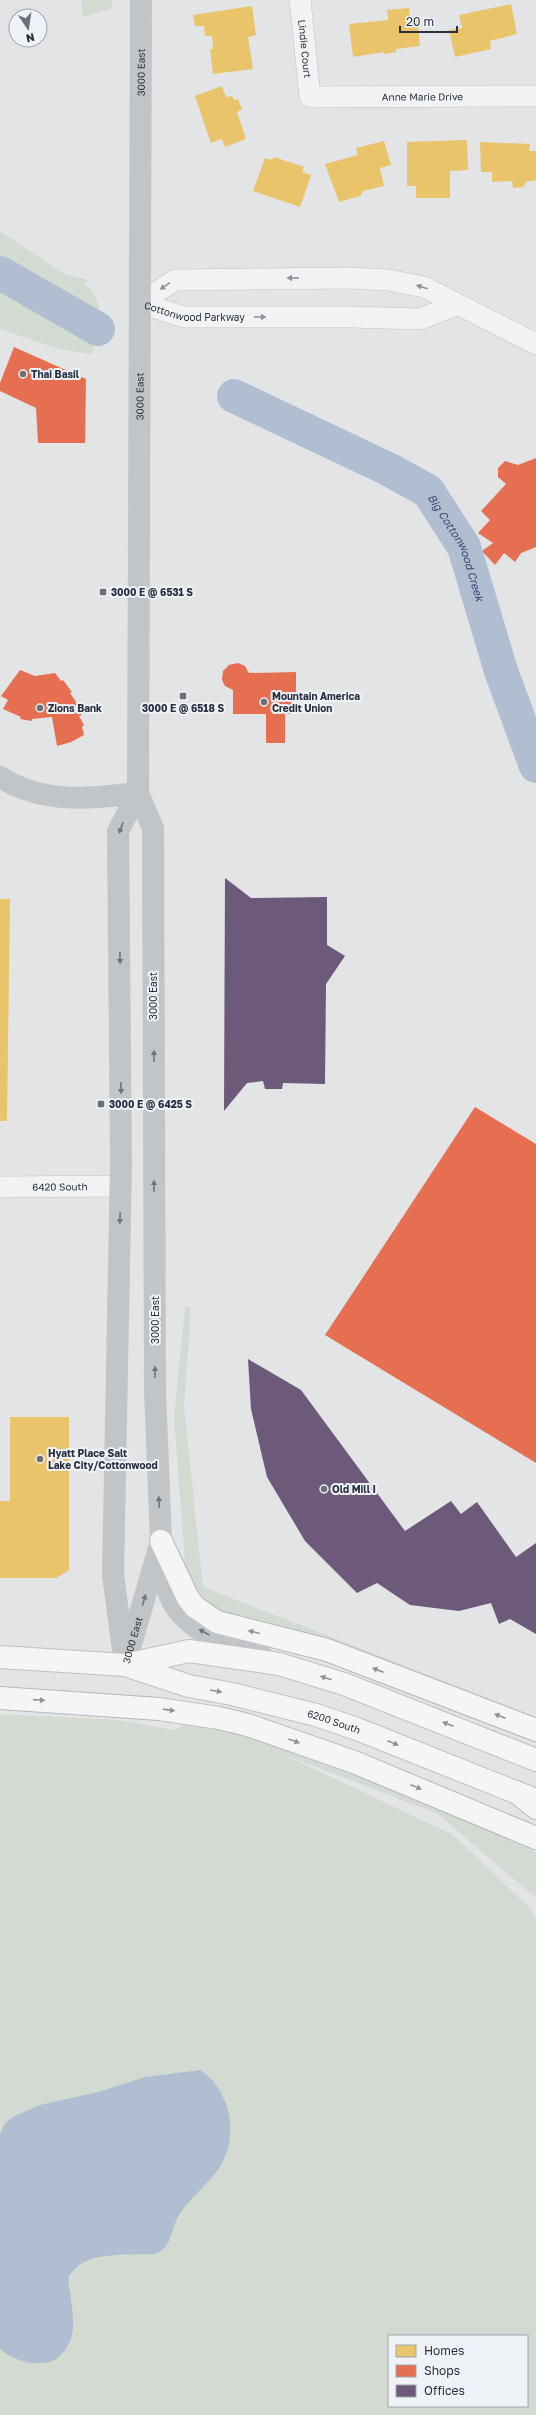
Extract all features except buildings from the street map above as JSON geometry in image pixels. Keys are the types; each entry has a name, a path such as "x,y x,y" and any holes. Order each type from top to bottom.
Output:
{"main road":[{"name":"3000 East","path":"125,1665 161,1541 155,1391 153,828 138,793 141,0"},
{"path":"0,777 16,787 46,796 79,799 138,793"},
{"name":"3000 East","path":"125,1665 113,1575 120,1186 118,831 138,793"},
{"path":"161,1541 169,1592 175,1606 184,1618 195,1627 214,1638 279,1664"},
{"path":"161,1541 188,1598 200,1611 217,1622 327,1650 536,1730"},
{"name":"6200 South","path":"125,1665 189,1651 279,1664 344,1684 536,1760"},
{"name":"6200 South","path":"0,1657 125,1665 189,1686 232,1694 316,1715 357,1729 536,1800"},
{"path":"0,1698 159,1708 218,1718 248,1725 354,1762 536,1838"},
{"path":"516,1792 536,1808"}],"street":[{"name":"Lindie Court","path":"300,0 310,97"},
{"name":"Anne Marie Drive","path":"310,97 536,96"},
{"name":"Cottonwood Parkway","path":"140,303 175,280 352,278 388,280 424,287 536,344"},
{"name":"Cottonwood Parkway","path":"140,303 184,317 351,316 420,319 456,304"},
{"name":"6420 South","path":"0,1187 120,1186"}],"shaded area":[{"path":"81,0 112,0 112,8 83,17"},
{"path":"0,231 64,274 88,280 85,284 96,299 100,318 98,337 91,354 59,349 0,329"},
{"path":"185,1307 191,1307 184,1407 203,1587 536,1717 536,1724 213,1609 194,1593 186,1576 174,1417"},
{"path":"0,1714 118,1720 174,1730 189,1723 205,1724 286,1746 515,1838 536,1852 536,1898 438,1814 283,1754 453,1835 531,1909 536,1919 536,2415 0,2415"}],"water":[{"path":"200,2070 211,2079 219,2089 225,2102 229,2115 229,2142 225,2156 219,2168 210,2180 188,2202 179,2215 168,2243 160,2251 154,2254 114,2255 93,2259 84,2262 74,2270 69,2276 73,2322 72,2336 65,2350 58,2358 46,2363 31,2363 14,2358 4,2352 0,2349 0,2134 5,2123 15,2116 40,2105 98,2092 145,2077"}],"waterway":[{"name":"Big Cottonwood Creek","path":"0,273 98,329"},
{"name":"Big Cottonwood Creek","path":"234,396 388,469 428,491 464,547 501,671 536,766"}],"place":[{"name":"Thai Basil","path":"23,374"},
{"name":"3000 E @ 6531 S","path":"103,592"},
{"name":"3000 E @ 6518 S","path":"183,696"},
{"name":"Mountain America Credit Union","path":"264,702"},
{"name":"Zions Bank","path":"40,708"},
{"name":"3000 E @ 6425 S","path":"101,1104"},
{"name":"Hyatt Place Salt Lake City/Cottonwood","path":"40,1459"},
{"name":"Old Mill I","path":"324,1489"}]}
